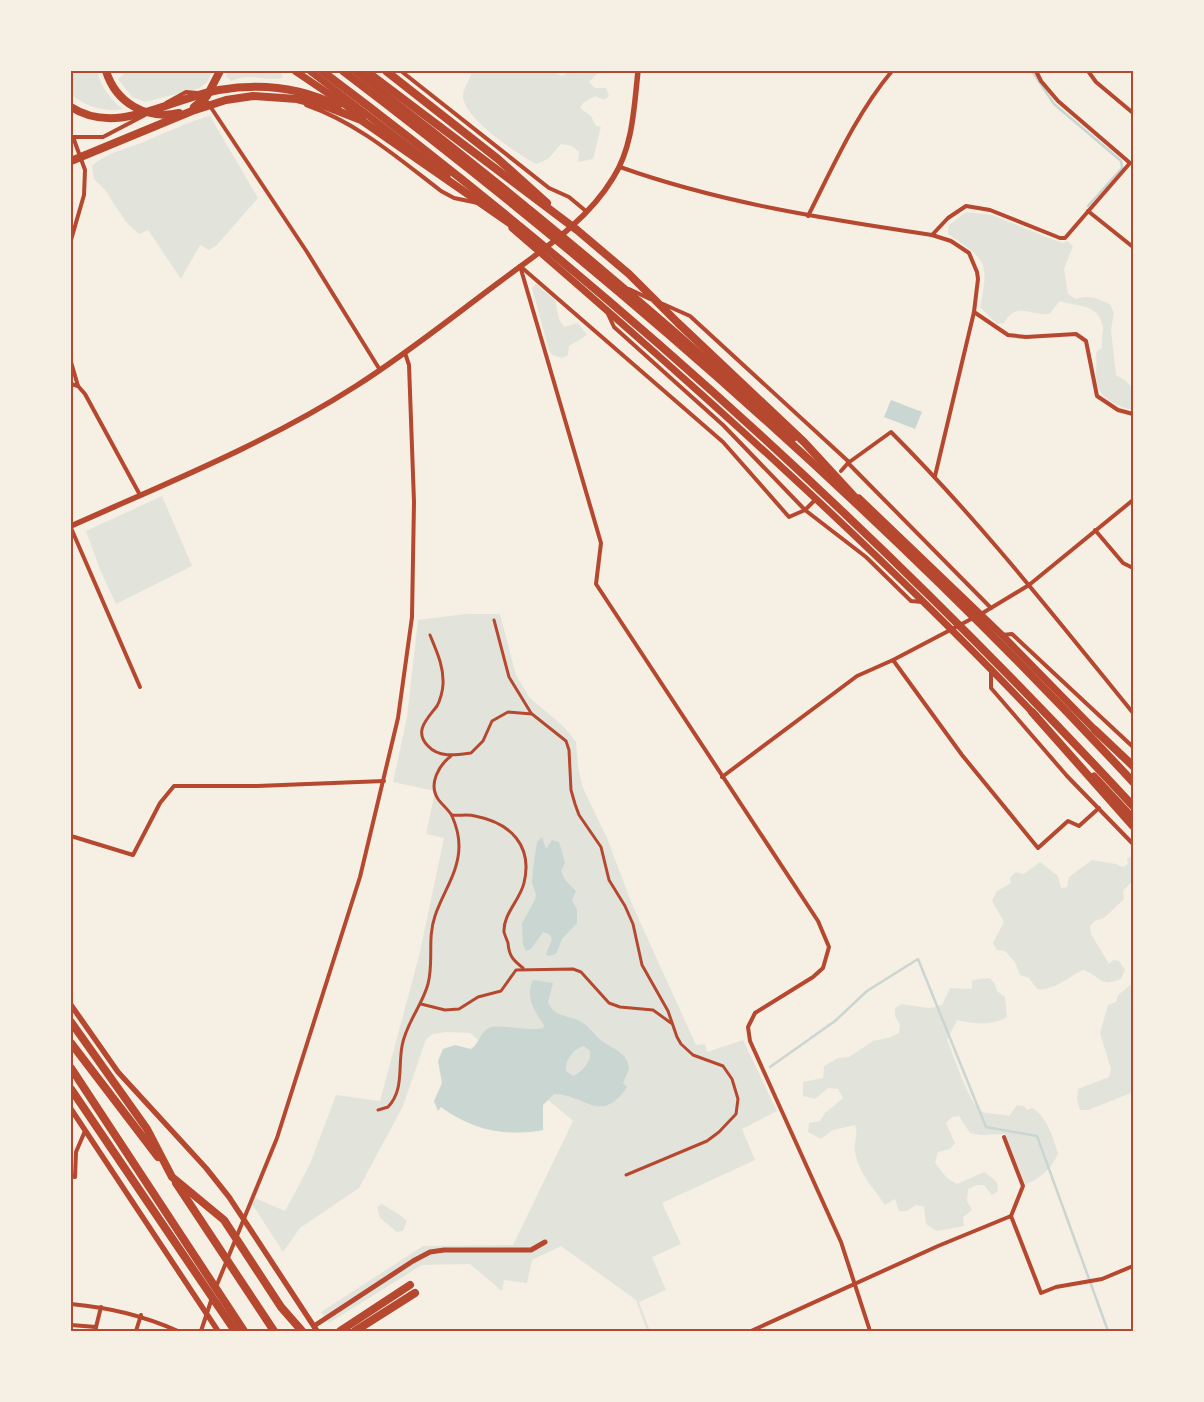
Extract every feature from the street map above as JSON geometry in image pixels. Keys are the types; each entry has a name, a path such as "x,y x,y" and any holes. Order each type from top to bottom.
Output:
{"highway":[{"path":"106,71 113,86 126,102 145,113 156,116 176,114 194,108 207,96 220,71"},
{"path":"295,71 440,170"},
{"path":"310,71 483,203 606,308 815,497 991,668 1133,818"},
{"path":"322,71 434,156 576,272 758,434 896,564 1020,687 1133,806"},
{"path":"343,71 442,146 546,231 742,400 895,541 1031,675 1133,782"},
{"path":"355,71 562,234 807,450 981,614 1133,770"},
{"path":"366,71 577,230"},
{"path":"386,71 498,159 629,274 804,442 895,541"},
{"path":"71,106 94,117 115,118 139,114 218,90 266,87 311,94 338,106 361,120 576,272"},
{"path":"71,162 192,111 239,97 268,96 297,99 332,108 361,120"},
{"path":"1032,712 1133,826"},
{"path":"1095,730 1133,766"},
{"path":"71,1022 147,1129 172,1177 224,1220 281,1307 302,1331"},
{"path":"71,1043 172,1177 274,1331"},
{"path":"71,1068 244,1331"},
{"path":"71,1089 235,1331"},
{"path":"340,1331 410,1285"},
{"path":"355,1331 415,1293"}],"main road":[{"path":"71,527 283,427 356,387 405,353 562,234 587,212 606,190 620,167 628,143 638,71"},
{"path":"71,1005 118,1072 206,1168 243,1217 315,1328"},
{"path":"71,1108 218,1331"}],"street":[{"path":"401,71 549,188 569,197 587,212"},
{"path":"808,216 865,108 892,71"},
{"path":"932,235 948,218 966,206 990,210 1060,238 1066,238 1130,163 1058,101 1036,71"},
{"path":"1088,71 1096,82 1133,113"},
{"path":"71,240 84,186 84,170 72,137 103,136 114,132 186,92 194,91 210,103 307,252 380,370"},
{"path":"210,103 253,94 279,98 323,111 361,130 441,191 454,198 483,203"},
{"path":"620,167 668,184 808,216 932,235 951,241 969,254 978,272 974,312 935,476"},
{"path":"1088,211 1133,247"},
{"path":"520,266 723,442 789,517 806,510 814,501"},
{"path":"520,266 601,543 596,584 818,921 829,947 823,968 762,1007 755,1013 748,1027 755,1055 842,1242 870,1331"},
{"path":"624,287 690,316 848,463 991,608"},
{"path":"606,308 614,328 723,426 806,510 866,557 911,601 924,602"},
{"path":"974,312 1008,334 1026,337 1076,334 1080,336 1086,341 1097,396 1118,410 1133,414"},
{"path":"200,1331 243,1217 280,1129 360,878 398,718 412,617 414,502 409,365 405,353"},
{"path":"71,362 78,386 140,495"},
{"path":"71,384 78,386"},
{"path":"841,471 848,463 892,432 935,476 1029,585 1133,713"},
{"path":"722,777 857,676 893,660 981,614 1029,585 1133,500"},
{"path":"71,527 140,687"},
{"path":"1095,530 1123,563 1133,568"},
{"path":"494,620 509,677 532,714 566,741 569,750 571,790 577,810 601,847 609,880 625,906 633,924 642,965 668,1011 671,1024 681,1044 693,1054 723,1066 732,1079 738,1100 736,1114 726,1126 708,1141 626,1175"},
{"path":"1002,635 1012,634 1133,747"},
{"path":"430,635 440,661 443,684 438,705 424,722 421,733 425,743 433,752 452,755 471,753 483,741 492,720 499,715 508,712 532,714"},
{"path":"893,660 962,756 1038,848 1068,821 1079,826 1098,808"},
{"path":"991,668 991,688 1068,776 1133,844"},
{"path":"378,1110 388,1107 395,1099 399,1085 402,1046 407,1030 421,1004 430,974 432,924 444,891 454,876 458,862 459,842 452,815 436,796 435,786 439,768 452,755"},
{"path":"71,836 133,855 160,803 174,786 257,786 384,780"},
{"path":"452,815 474,815 491,821 506,828 522,842 526,856 525,882 518,900 508,915 504,933 510,957 524,968"},
{"path":"421,1004 445,1010 459,1009 478,997 501,990 516,970 524,968 574,969 581,972 609,1002 620,1007 653,1010 671,1024"},
{"path":"71,1176 75,1177 76,1152 85,1131"},
{"path":"1004,1137 1023,1186 1011,1216 1041,1294 1056,1287 1102,1279 1133,1266"},
{"path":"751,1331 1011,1216"},
{"path":"315,1328 408,1264 430,1252 531,1250 545,1242"},
{"path":"71,1304 101,1307 141,1315 178,1331"},
{"path":"71,1325 96,1329 101,1307"},
{"path":"136,1331 141,1315"}],"shaded area":[{"path":"71,71 97,71 107,93 123,109 109,110 96,108 71,95"},
{"path":"127,71 212,71 208,81 200,88 145,102 132,97 118,79"},
{"path":"228,71 280,71 283,78 251,77 231,81 226,76"},
{"path":"472,71 551,71 562,76 571,71 600,71 589,82 595,88 606,88 609,96 604,100 595,96 583,103 580,108 591,116 596,126 601,127 593,159 578,162 579,152 572,146 561,144 548,158 536,164 517,153 482,125 466,106 463,93"},
{"path":"210,116 258,198 216,246 209,250 200,245 181,279 148,230 139,234 126,222 105,190 94,179 92,166 115,152 192,121"},
{"path":"966,212 992,215 1054,240 1063,243 1067,241 1073,246 1064,269 1068,294 1076,299 1089,297 1110,304 1114,313 1111,330 1116,375 1125,380 1133,389 1133,410 1113,403 1099,390 1096,376 1096,352 1102,348 1103,328 1098,314 1093,310 1060,301 1049,314 1019,311 1009,316 1004,323 997,324 980,307 984,280 982,263 970,249 948,234 949,225"},
{"path":"536,284 555,300 559,319 564,327 578,323 587,335 569,346 568,355 562,358 552,355 549,350 532,288"},
{"path":"891,400 922,412 915,429 884,417"},
{"path":"162,496 192,566 116,604 101,572 86,531"},
{"path":"466,614 500,614 516,675 529,697 564,727 576,742 578,768 583,788 607,838 632,904 696,1045 705,1044 707,1052 743,1040 777,1111 742,1129 755,1160 662,1203 681,1244 652,1257 666,1290 639,1302 650,1331 647,1331 636,1300 561,1246 532,1260 527,1283 504,1280 502,1291 470,1264 422,1265 329,1323 321,1312 423,1246 513,1245 573,1121 470,1033 447,1032 433,1034 426,1039 403,1106 359,1188 300,1228 283,1252 252,1204 255,1198 285,1211 310,1164 336,1095 380,1101 419,956 444,838 426,834 435,791 393,782 407,717 418,620"},
{"path":"542,837 546,849 552,840 559,842 565,863 561,871 565,880 576,891 572,900 577,910 577,923 562,939 556,954 548,956 546,954 552,939 549,934 543,932 531,949 526,951 523,945 522,923 535,900 536,895 532,883 533,869 537,842"},
{"path":"1131,857 1133,880 1123,891 1124,899 1104,918 1095,921 1090,926 1091,934 1109,964 1113,960 1119,961 1125,970 1121,979 1104,982 1083,970 1055,986 1037,989 1029,978 1020,975 1015,962 1005,951 997,950 993,943 1004,922 992,901 997,891 1011,883 1010,877 1016,872 1024,874 1040,862 1058,876 1061,888 1067,887 1069,877 1092,860 1123,867 1128,864 1127,858"},
{"path":"990,978 995,984 997,991 1005,997 1007,1017 995,1022 982,1023 957,1020 947,1040 967,1091 978,1108 983,1112 1009,1116 1017,1105 1024,1106 1027,1110 1033,1108 1043,1117 1058,1154 1045,1173 1025,1184 1005,1134 980,1135 970,1133 959,1116 952,1117 946,1123 955,1143 950,1149 938,1152 935,1163 947,1178 957,1184 984,1172 997,1182 998,1191 992,1195 984,1185 977,1185 968,1189 967,1201 972,1210 963,1217 964,1226 937,1231 926,1224 924,1207 916,1205 907,1211 899,1211 895,1199 885,1205 867,1180 857,1160 855,1125 833,1130 821,1139 808,1132 809,1123 820,1121 825,1113 843,1098 838,1089 828,1088 815,1099 803,1096 803,1082 823,1078 824,1066 838,1058 849,1057 873,1041 899,1033 900,1025 895,1016 895,1008 902,1004 929,1008 942,1005 950,988 972,989 972,980"},
{"path":"533,980 553,983 548,1002 550,1007 558,1014 579,1020 589,1027 603,1042 623,1055 629,1069 623,1083 627,1087 609,1105 601,1106 592,1105 565,1095 554,1094 543,1105 543,1130 529,1132 515,1133 489,1130 465,1121 441,1107 438,1111 434,1101 442,1083 438,1061 443,1049 455,1045 471,1049 481,1035 489,1028 543,1028 544,1025 530,998","holes":["584,1046 590,1051 588,1062 580,1072 573,1076 566,1071 568,1059 573,1052"]},
{"path":"1133,983 1133,1095 1131,1093 1088,1110 1080,1110 1077,1099 1078,1089 1109,1077 1111,1069 1100,1033 1108,1005 1116,1002 1118,995"},
{"path":"382,1204 407,1221 403,1231 397,1232 380,1218 377,1207"}],"waterway":[{"path":"1032,71 1054,104 1121,161 1122,168 1088,206"},
{"path":"770,1067 835,1021 867,991 918,959 986,1127 1037,1136 1108,1331"}]}
